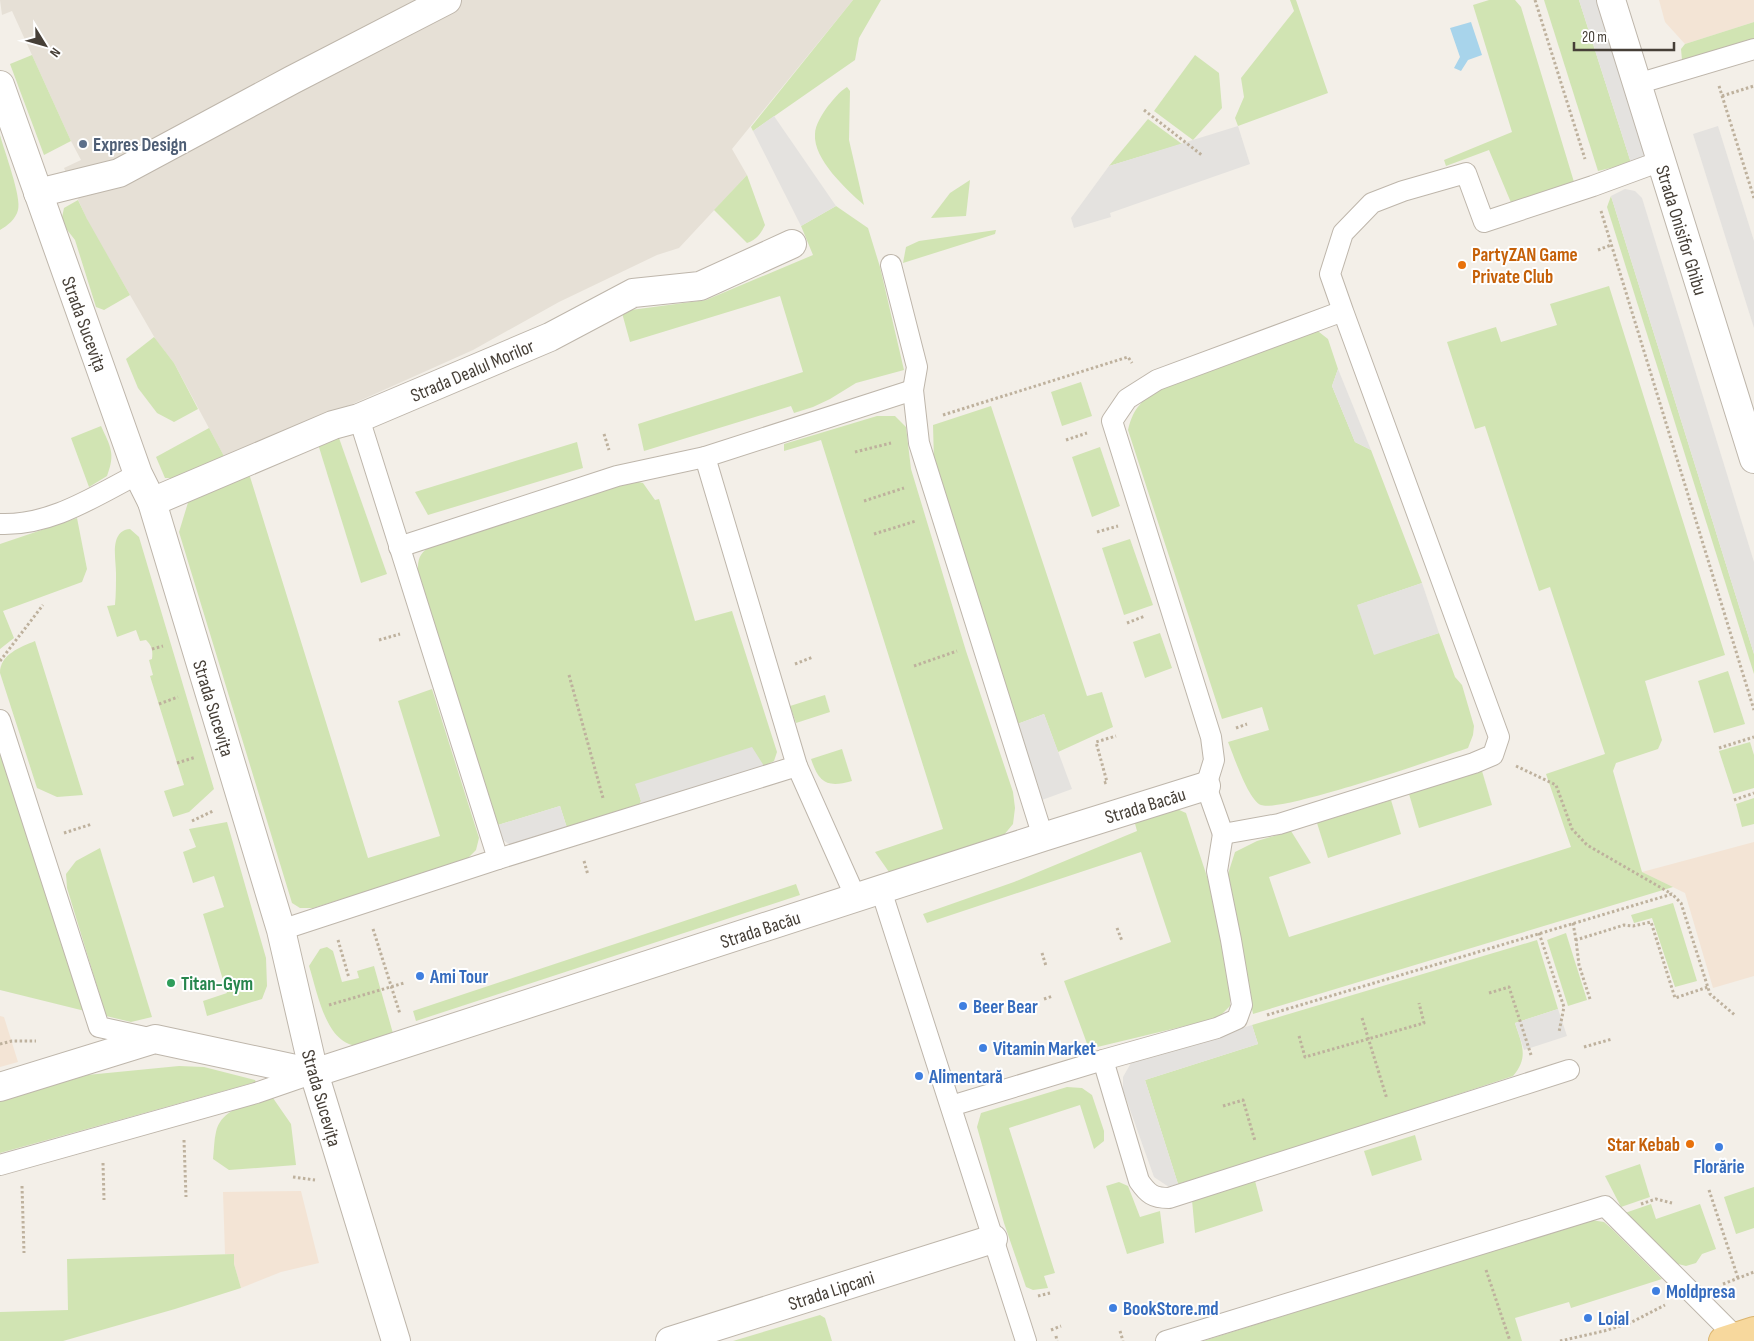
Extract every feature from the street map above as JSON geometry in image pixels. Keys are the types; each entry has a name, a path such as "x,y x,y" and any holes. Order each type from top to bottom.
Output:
{"street":[{"path":"38,193 119,172 447,0"},
{"name":"Strada Onisifor Ghibu","path":"1611,0 1754,459"},
{"name":"Strada Sucevița","path":"0,85 138,474 152,502 281,930 314,1073 396,1341"},
{"name":"Strada Dealul Morilor","path":"152,502 333,425 359,418 550,337 633,293 700,286 792,244"},
{"name":"Strada Bacău","path":"314,1073 1206,786"},
{"path":"0,1086 155,1039 314,1073"},
{"name":"Strada Lipcani","path":"670,1341 993,1239"}],"lane":[{"path":"1637,84 1754,49"},
{"path":"1224,834 1279,824 1493,755 1499,737 1330,274 1343,233 1372,203 1403,191 1466,173 1484,222 1661,161"},
{"path":"891,265 917,367 913,390 919,443 1043,837"},
{"path":"951,1106 1217,1028 1237,1019 1242,1005 1217,872 1224,834 1206,786 1214,760 1211,737 1112,421 1127,399 1158,380 1343,311"},
{"path":"399,547 617,476 705,457 913,390"},
{"path":"359,418 498,859"},
{"path":"705,457 796,766 868,894 951,1106 1026,1341"},
{"path":"0,524 17,525 56,516 138,474"},
{"path":"0,720 99,1027 155,1039"},
{"path":"281,930 498,859 796,766"},
{"path":"1103,1060 1136,1172 1146,1192 1158,1198 1169,1198 1569,1070"},
{"path":"0,1165 256,1093 314,1073"},
{"path":"1166,1341 1605,1206 1738,1336"}],"path":[{"path":"1534,0 1754,710"},
{"path":"1711,62 1754,198"},
{"path":"1722,96 1754,86"},
{"path":"1144,110 1203,156"},
{"path":"1598,250 1611,245"},
{"path":"855,452 1128,357 1147,387"},
{"path":"864,501 930,479"},
{"path":"874,534 941,513"},
{"path":"0,661 43,605"},
{"path":"914,666 981,643"},
{"path":"569,675 610,825"},
{"path":"1107,782 1096,742 1116,736"},
{"path":"1719,748 1754,737"},
{"path":"1493,755 1556,785 1572,829 1587,846 1672,894 1681,903 1710,994 1736,1016"},
{"path":"1734,800 1754,793"},
{"path":"1237,1019 1254,1018 1672,894"},
{"path":"365,902 409,1042"},
{"path":"330,914 349,978"},
{"path":"1576,940 1624,925 1632,926 1651,922 1675,998 1708,987"},
{"path":"1573,923 1579,965 1590,999"},
{"path":"1117,928 1122,941"},
{"path":"1540,933 1564,1007 1559,1032"},
{"path":"1042,953 1046,966"},
{"path":"300,1014 404,983"},
{"path":"1489,993 1509,987 1539,1080"},
{"path":"1044,999 1053,996"},
{"path":"1299,1036 1305,1057 1424,1023 1419,1003"},
{"path":"1362,1018 1395,1126"},
{"path":"1584,1047 1612,1039"},
{"path":"1223,1106 1242,1100 1264,1168"},
{"path":"103,1136 104,1200"},
{"path":"184,1140 186,1197"},
{"path":"22,1159 24,1253"},
{"path":"293,1177 323,1180"},
{"path":"1709,1190 1738,1278"},
{"path":"1478,1245 1510,1341"},
{"path":"1560,1341 1630,1323 1666,1305 1695,1296 1754,1272"},
{"path":"1034,1296 1050,1293"},
{"path":"1120,1331 1123,1341"},
{"path":"1056,1336 1057,1341"}],"shaded area":[{"path":"0,0 853,0 732,149 747,175 679,248 657,255 559,302 473,350 225,458 174,363 156,340 89,224 64,168 81,160 12,11 2,15"},
{"path":"1579,0 1602,0 1651,157 1631,163"},
{"path":"1659,0 1754,0 1754,22 1685,44 1665,22"},
{"path":"774,116 836,206 801,226 753,131"},
{"path":"1238,126 1250,164 1110,213 1111,217 1074,228 1071,218 1109,166"},
{"path":"1718,126 1754,241 1754,328 1693,134"},
{"path":"1625,189 1635,191 1642,198 1754,562 1754,654 1611,196"},
{"path":"1338,369 1371,450 1355,442 1332,386"},
{"path":"1422,583 1439,633 1374,655 1357,605"},
{"path":"1044,714 1072,789 1042,800 1015,725"},
{"path":"752,747 764,766 639,806 641,801 635,784"},
{"path":"560,806 567,828 510,845 503,840 498,825"},
{"path":"1754,842 1754,976 1713,988 1685,893 1642,872"},
{"path":"1558,1009 1567,1036 1524,1050 1515,1023"},
{"path":"0,1016 4,1017 18,1062 0,1067"},
{"path":"1252,1025 1258,1044 1145,1080 1178,1184 1169,1187 1154,1177 1123,1090 1123,1077 1131,1063"},
{"path":"301,1191 319,1263 281,1272 241,1288 234,1264 234,1254 225,1254 223,1192"}],"green space":[{"path":"853,0 881,0 859,38 855,60 753,131 751,127"},
{"path":"1290,0 1296,0 1328,93 1238,126 1235,118 1244,97 1241,78 1294,11"},
{"path":"1489,0 1515,0 1521,7 1574,182 1512,205 1489,150 1446,166 1444,160 1512,132 1473,5"},
{"path":"1544,0 1579,0 1631,163 1598,171"},
{"path":"1754,22 1754,41 1682,60 1681,49 1685,44"},
{"path":"32,55 71,141 44,155 10,64"},
{"path":"1195,55 1219,73 1222,108 1193,140 1154,111"},
{"path":"847,87 850,91 849,140 864,205 832,173 819,153 816,144 815,130 820,119 828,106"},
{"path":"1148,119 1182,144 1109,166"},
{"path":"0,135 19,204 13,219 0,230"},
{"path":"747,175 765,225 758,236 747,243 714,210"},
{"path":"970,180 966,216 931,218 950,193"},
{"path":"1611,196 1754,654 1754,674 1607,207"},
{"path":"78,200 130,295 104,310 96,307 75,240 61,222 64,208"},
{"path":"836,206 868,228 880,267 904,370 856,383 830,399 794,413 791,406 644,451 638,424 803,372 780,296 630,342 622,313 631,310 706,300 813,255 801,226"},
{"path":"996,230 995,234 903,263 906,247 919,241"},
{"path":"1609,286 1725,655 1645,681 1662,740 1658,749 1616,763 1613,771 1642,872 1673,887 1253,1014 1227,877 1235,852 1257,841 1291,831 1311,863 1269,877 1289,937 1571,847 1546,774 1605,754 1550,587 1539,591 1485,426 1475,429 1447,342 1496,327 1501,342 1557,325 1550,304"},
{"path":"1309,329 1319,332 1328,339 1338,369 1332,386 1355,442 1371,450 1422,583 1358,605 1374,654 1439,633 1455,677 1462,685 1474,726 1468,748 1395,773 1298,801 1261,805 1246,787 1228,742 1269,730 1262,707 1222,719 1128,430 1132,417 1138,408 1145,399 1156,391"},
{"path":"154,337 174,363 198,409 174,422 157,413 138,388 126,359"},
{"path":"1081,382 1092,416 1062,426 1051,392"},
{"path":"991,406 1087,696 1102,692 1113,727 1058,752 1044,714 1015,725 934,461 933,425"},
{"path":"877,416 895,416 906,427 911,469 966,651 1013,792 1015,808 1013,824 1003,836 967,850 889,872 875,852 943,829 821,440 784,451 784,444"},
{"path":"101,426 111,450 110,468 107,476 89,487 71,438"},
{"path":"209,428 225,458 177,478 165,478 156,457"},
{"path":"339,438 387,574 361,583 318,444"},
{"path":"577,442 583,468 428,515 415,492"},
{"path":"1100,447 1120,506 1092,517 1072,457"},
{"path":"247,467 368,858 440,836 398,701 432,689 479,838 476,850 465,861 313,908 300,908 292,903 179,532 190,496"},
{"path":"634,481 643,483 655,500 659,499 695,621 732,611 777,752 774,761 764,766 636,784 641,801 639,806 567,828 560,806 498,825 418,576 419,559 422,553 429,547"},
{"path":"77,518 87,569 82,582 3,611 14,638 0,649 0,544"},
{"path":"130,529 139,537 214,789 189,812 173,817 164,791 184,785 150,676 153,675 149,660 152,659 152,648 146,640 140,641 136,630 117,637 107,606 115,605 116,540 123,531"},
{"path":"1130,539 1153,605 1124,615 1102,548"},
{"path":"1160,633 1172,668 1145,678 1133,642"},
{"path":"35,641 83,795 57,797 37,788 0,673 1,666 7,656"},
{"path":"1728,671 1745,724 1714,733 1698,681"},
{"path":"825,695 830,712 796,723 790,706"},
{"path":"1750,742 1754,755 1754,788 1733,794 1719,751"},
{"path":"0,746 85,1011 0,990"},
{"path":"842,749 852,781 836,784 825,782 817,774 811,759"},
{"path":"1482,771 1492,805 1419,828 1409,794"},
{"path":"1754,798 1754,824 1742,827 1736,804"},
{"path":"1391,800 1401,834 1328,858 1317,823"},
{"path":"1177,809 1186,813 1221,919 1230,985 1230,1006 1218,1018 1089,1049 1064,981 1171,942 1141,852 927,923 923,914 1014,882 1137,831 1134,820"},
{"path":"227,822 266,958 267,986 262,999 207,1016 203,1001 227,993 203,914 224,907 214,876 193,883 183,852 196,847 189,829"},
{"path":"100,848 152,1017 131,1022 106,1016 67,888 66,874 76,861"},
{"path":"796,884 800,895 416,1021 413,1011"},
{"path":"1673,903 1697,981 1675,987 1652,918 1634,923 1631,915"},
{"path":"1566,933 1587,1000 1568,1006 1547,940"},
{"path":"1537,940 1558,1009 1515,1023 1522,1044 1523,1057 1513,1076 1280,1153 1178,1184 1145,1080 1258,1044 1252,1025"},
{"path":"327,947 333,951 342,982 359,978 357,971 374,966 394,1037 364,1046 351,1045 332,1030 320,1004 309,966 320,949"},
{"path":"179,1066 204,1067 255,1080 256,1082 0,1153 0,1101 87,1075"},
{"path":"1067,1087 1082,1088 1092,1095 1104,1131 1104,1141 1094,1149 1080,1105 1009,1128 1055,1273 1044,1276 1048,1288 1033,1290 1026,1287 1004,1223 977,1127 981,1113"},
{"path":"273,1098 291,1124 296,1165 229,1170 213,1159 216,1132 219,1123 224,1117 231,1111"},
{"path":"1415,1135 1422,1160 1372,1176 1364,1151"},
{"path":"1640,1164 1650,1197 1621,1207 1605,1176"},
{"path":"1255,1181 1263,1211 1195,1233 1192,1200"},
{"path":"1119,1182 1128,1186 1140,1217 1160,1211 1164,1243 1127,1254 1106,1186"},
{"path":"1754,1187 1754,1228 1736,1234 1724,1197"},
{"path":"1651,1204 1656,1219 1700,1204 1716,1249 1702,1254 1696,1263 1686,1266 1674,1263 1625,1213"},
{"path":"1591,1220 1604,1222 1662,1279 1571,1308 1569,1302 1515,1318 1522,1341 1203,1341"},
{"path":"234,1254 234,1264 241,1288 63,1341 0,1341 0,1312 68,1310 67,1259"},
{"path":"820,1315 825,1318 832,1341 733,1341"}],"water":[{"path":"1471,22 1482,55 1468,60 1461,71 1454,68 1460,57 1450,28"}],"place":[{"name":"Expres Design","path":"83,144"},
{"name":"PartyZAN Game Private Club","path":"1462,265"},
{"name":"Ami Tour","path":"420,976"},
{"name":"Titan-Gym","path":"171,983"},
{"name":"Beer Bear","path":"963,1006"},
{"name":"Vitamin Market","path":"983,1048"},
{"name":"Alimentară","path":"919,1076"},
{"name":"Star Kebab","path":"1690,1144"},
{"name":"Florărie","path":"1719,1147"},
{"name":"Moldpresa","path":"1656,1291"},
{"name":"BookStore.md","path":"1113,1308"},
{"name":"Loial","path":"1588,1318"}]}
